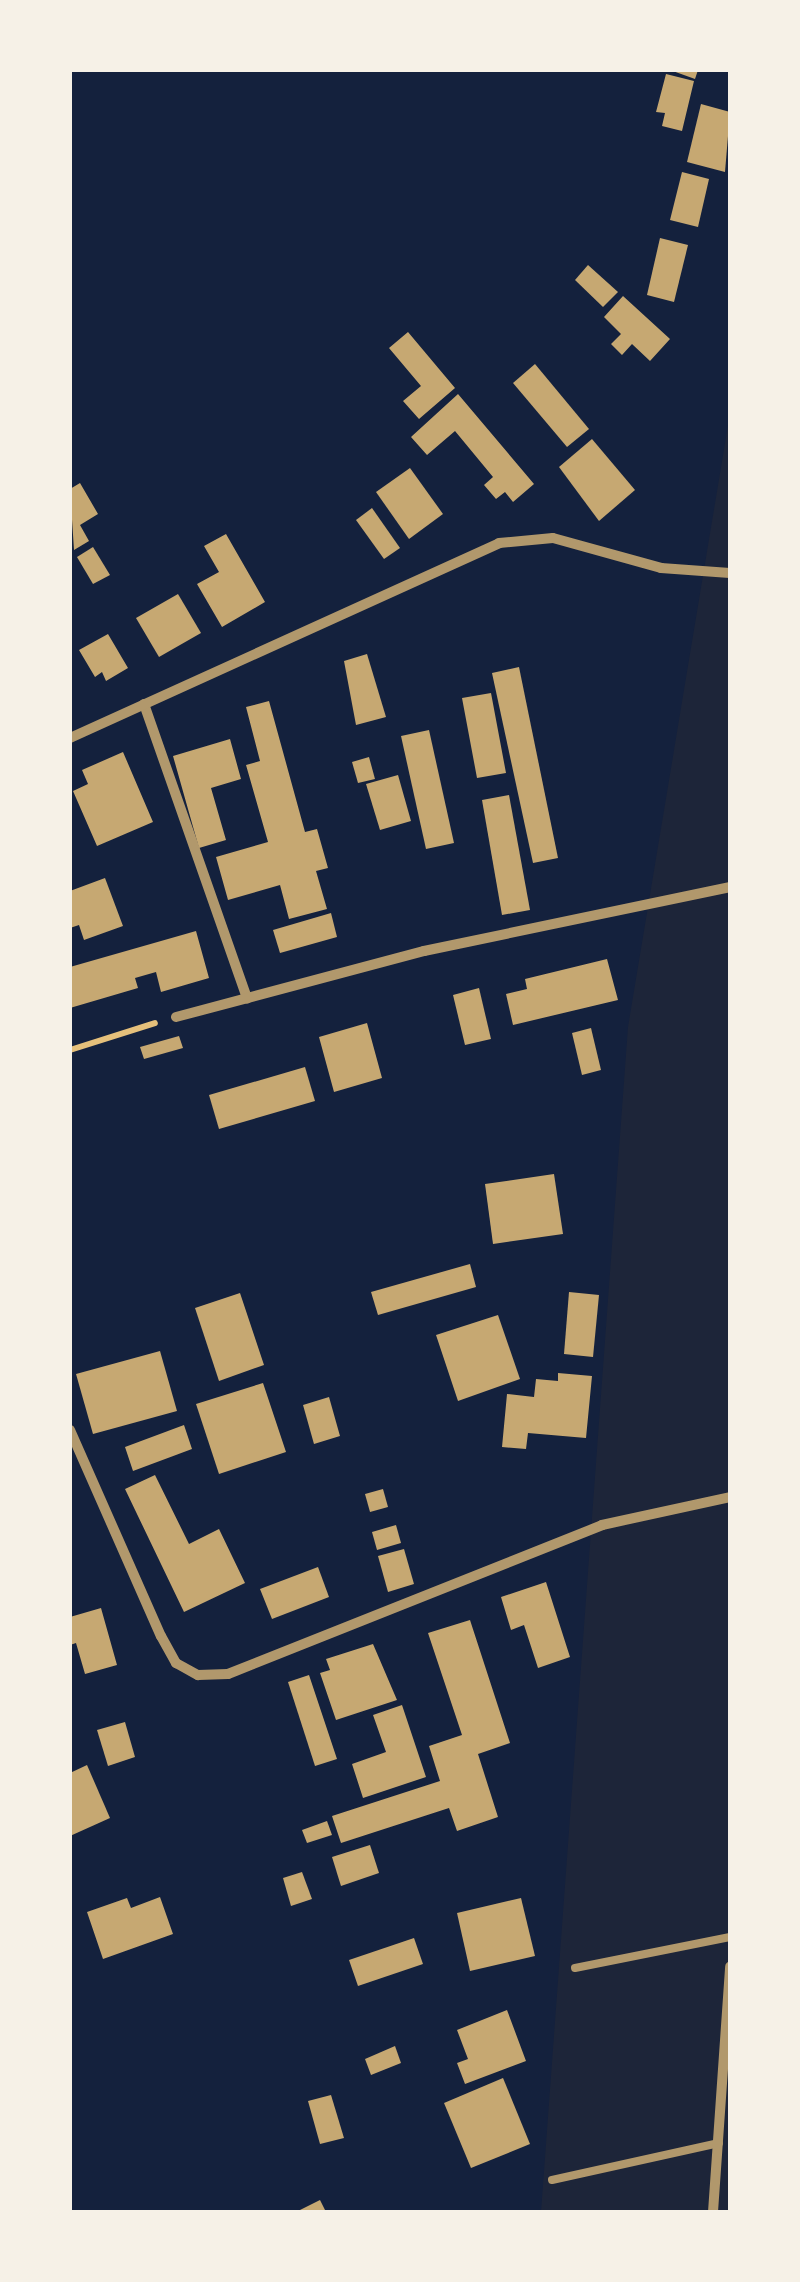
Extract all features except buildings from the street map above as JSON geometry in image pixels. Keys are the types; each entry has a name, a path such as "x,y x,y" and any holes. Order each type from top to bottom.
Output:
{"street":[{"path":"70,738 499,543 552,538 660,568 730,574"},
{"path":"144,704 247,998"},
{"path":"176,1017 424,951 730,888"},
{"path":"70,1430 160,1636 176,1664 198,1676 228,1674 602,1525 730,1496"},
{"path":"713,2212 730,1968"}],"lane":[{"path":"575,1968 730,1937"},
{"path":"552,2180 719,2143"}],"path":[{"path":"70,1050 176,1017"}],"shaded area":[{"path":"730,413 730,2212 541,2212 628,1027"}]}
